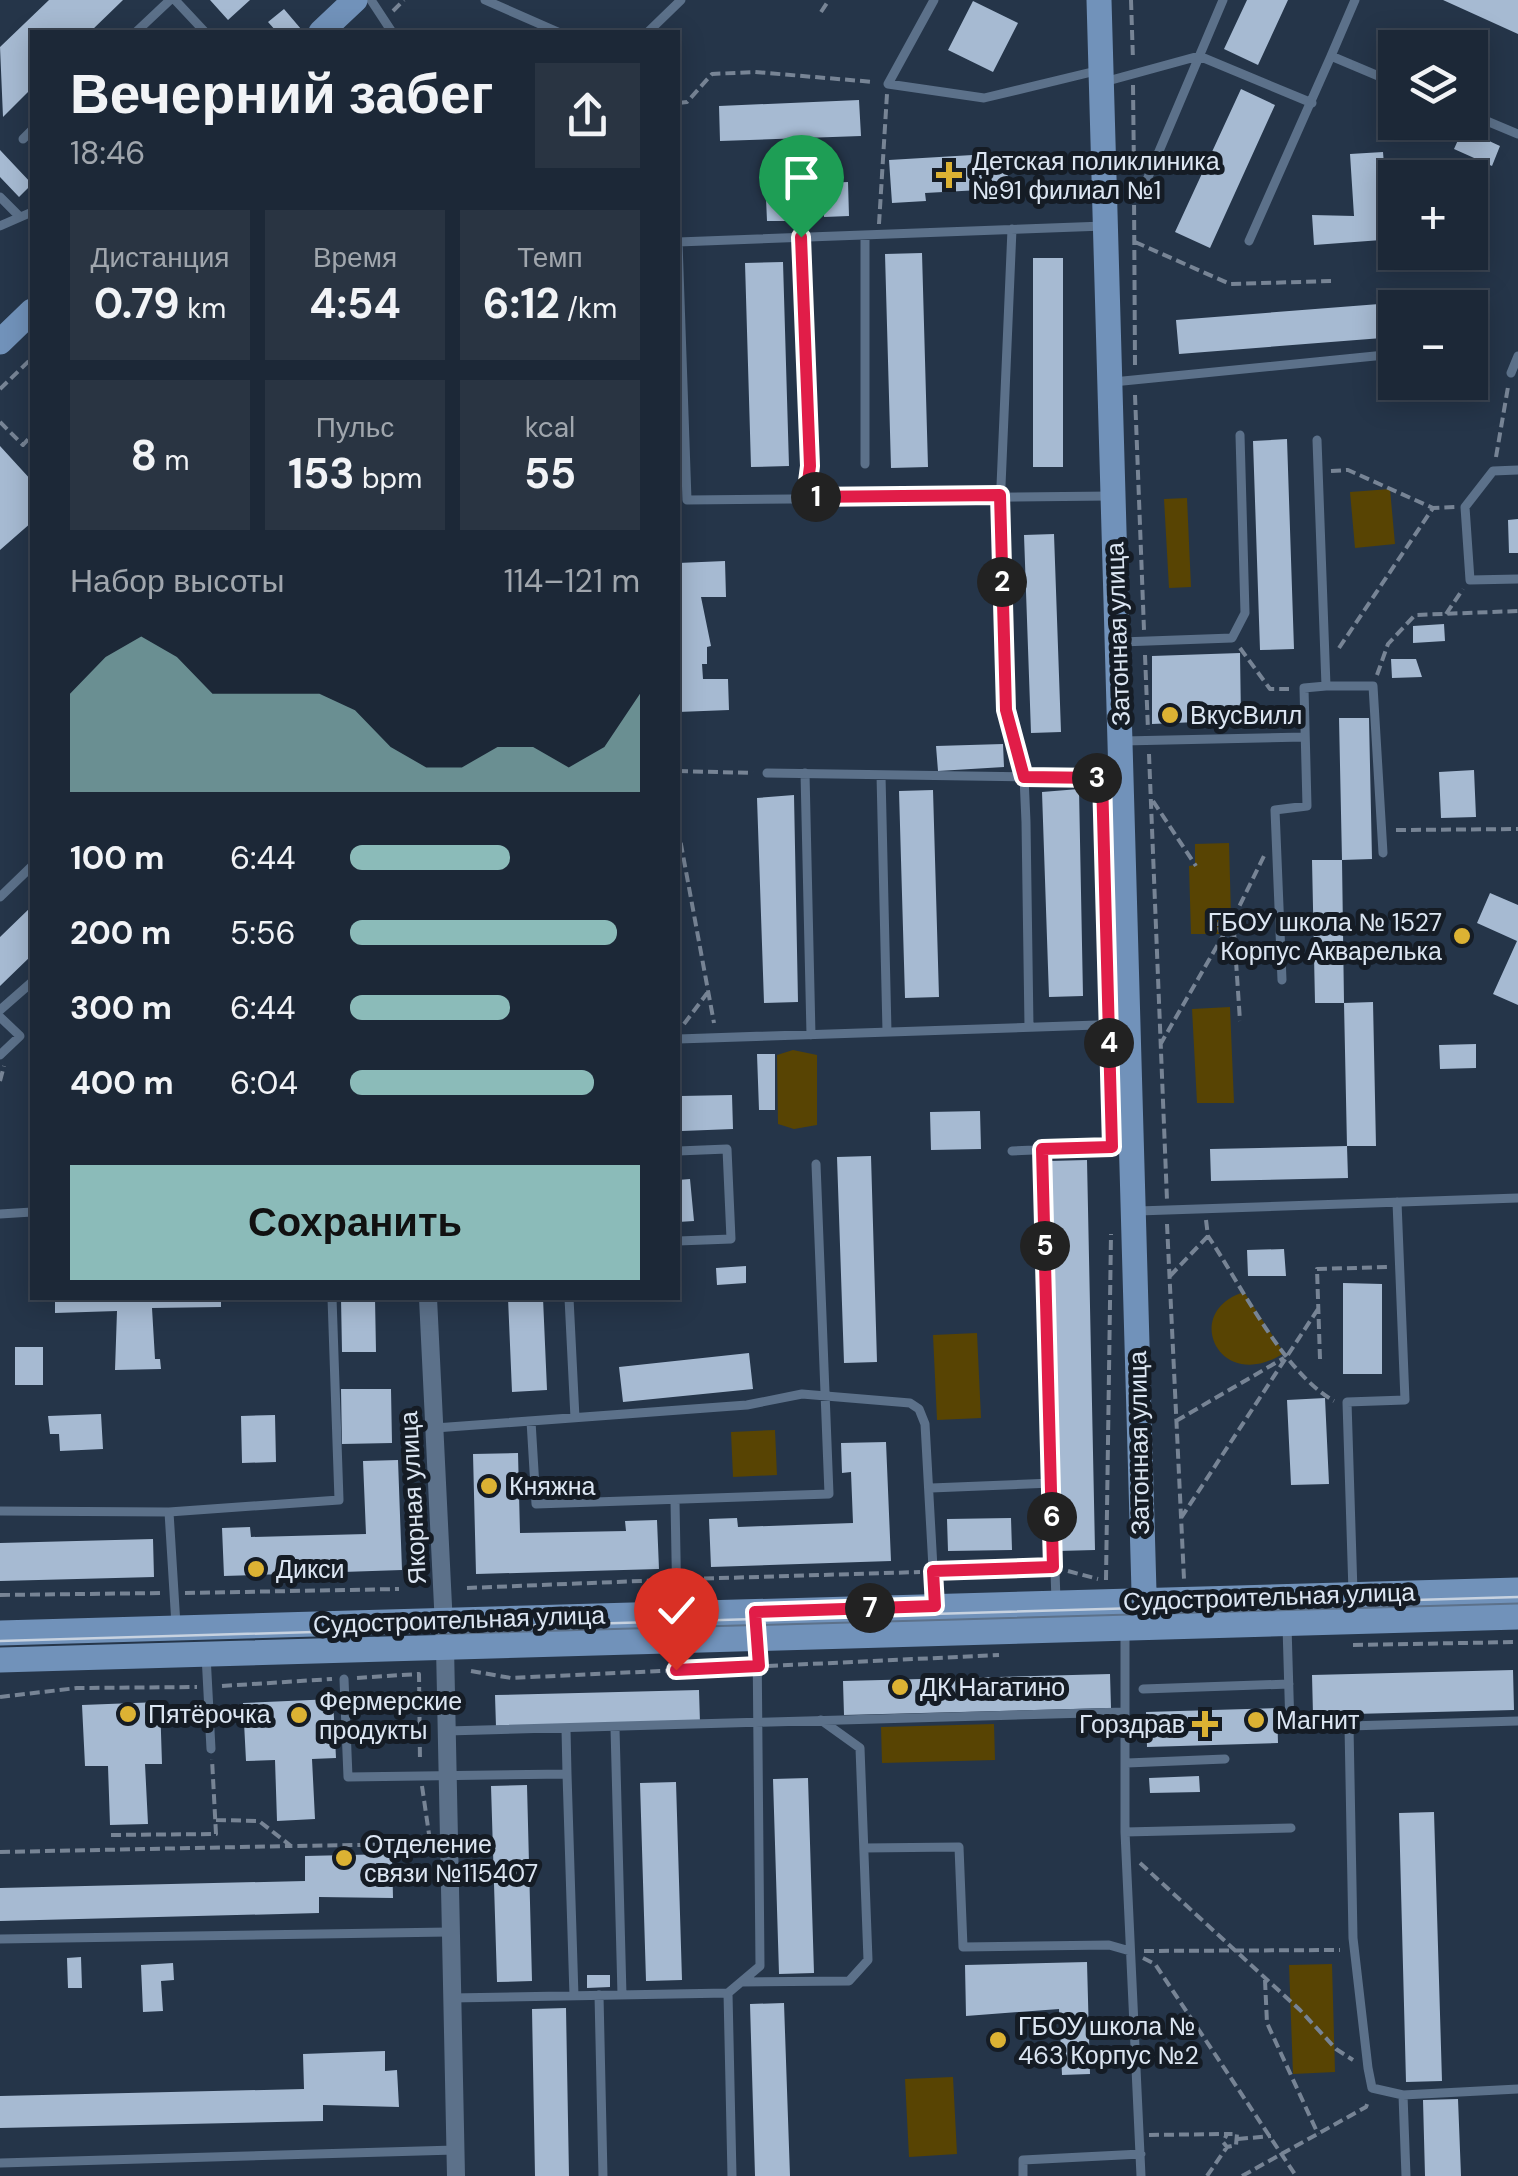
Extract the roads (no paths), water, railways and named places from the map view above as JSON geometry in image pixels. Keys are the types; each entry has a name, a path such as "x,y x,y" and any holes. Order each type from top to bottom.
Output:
{"street":[{"path":"323,30 355,0"},
{"name":"Затонная улица","path":"1099,0 1106,226 1123,382 1114,496 1132,642 1122,740 1134,1146 1139,1617"},
{"path":"0,342 30,313"},
{"name":"Якорная улица","path":"428,1300 444,1634 456,2176"},
{"name":"Судостроительная улица","path":"0,1660 206,1654 677,1614 756,1625 935,1606 1056,1603 1139,1617 1353,1594 1518,1590"},
{"name":"Судостроительная улица","path":"0,1633 205,1628 444,1634 1139,1617 1287,1623 1518,1616"}],"lane":[{"path":"138,30 173,0 203,30"},
{"path":"370,0 391,30"},
{"path":"485,0 553,30"},
{"path":"650,30 681,0"},
{"path":"934,0 888,84 984,98 1133,74 1199,56 1312,103"},
{"path":"1146,182 1223,0"},
{"path":"1248,241 1355,0"},
{"path":"1330,56 1378,76"},
{"path":"1488,122 1518,134"},
{"path":"23,139 30,132"},
{"path":"0,197 20,217"},
{"path":"0,226 30,213"},
{"path":"680,242 1106,226"},
{"path":"1012,230 1000,495 1006,710 1024,777 1029,1027"},
{"path":"865,235 865,464"},
{"path":"801,237 810,466"},
{"path":"1123,382 1378,356"},
{"path":"1511,373 1518,356"},
{"path":"680,371 682,500 1114,496"},
{"path":"1132,642 1232,638 1245,614 1240,434"},
{"path":"1318,440 1326,686"},
{"path":"1518,470 1493,471 1465,507 1470,580 1518,579"},
{"path":"1282,980 1275,810 1306,806 1304,688 1373,686 1383,853"},
{"path":"1122,740 1305,737"},
{"path":"767,773 1102,778"},
{"path":"805,773 810,1035"},
{"path":"882,774 887,1032"},
{"path":"0,897 30,868"},
{"path":"0,1055 20,1036 0,1013 30,984"},
{"path":"680,1035 717,1038 1130,1024"},
{"path":"1012,1150 1134,1146"},
{"path":"680,1151 728,1149 731,1239 680,1241"},
{"path":"1042,1149 1056,1603"},
{"path":"532,1421 536,1504 829,1494 816,1164"},
{"path":"1135,1212 1518,1198"},
{"path":"1353,1594 1346,1402 1405,1400 1397,1202"},
{"path":"0,1214 30,1212"},
{"path":"0,1512 169,1512 339,1500 332,1300"},
{"path":"570,1300 575,1418"},
{"path":"434,1428 747,1404 802,1394 910,1403 919,1409 925,1424 935,1606"},
{"path":"931,1488 1052,1483"},
{"path":"675,1500 677,1614"},
{"path":"169,1512 177,1655"},
{"path":"1142,2176 1125,1832 1125,1712 1139,1617 1518,1603"},
{"path":"1287,1623 1290,1728 1518,1721"},
{"path":"451,1998 728,1993 760,1966 756,1625"},
{"path":"205,1628 211,1749"},
{"path":"344,1679 348,1777 567,1774"},
{"path":"1144,1689 1289,1684"},
{"path":"444,1731 1125,1712"},
{"path":"741,1982 849,1981 868,1960 860,1748 821,1720"},
{"path":"1348,1726 1354,1949 1372,2088 1402,2095 1518,2089"},
{"path":"615,1728 622,1995"},
{"path":"566,1729 574,1996"},
{"path":"1127,1762 1225,1760"},
{"path":"1125,1832 1291,1828"},
{"path":"864,1848 959,1847 963,1947 1109,1945 1130,1951"},
{"path":"0,1939 449,1932"},
{"path":"728,1993 732,2176"},
{"path":"599,1996 603,2176"},
{"path":"1402,2095 1406,2176"},
{"path":"0,2162 455,2150"},
{"path":"1023,2176 1022,2160 1140,2154"}],"tram line":[{"path":"0,1641 1518,1597"}],"place":[{"name":"Детская поликлиника №91 филиал №1","path":"949,175"},
{"name":"ВкусВилл","path":"1170,715"},
{"name":"ГБОУ школа № 1527 Корпус Акварелька","path":"1462,936"},
{"name":"Княжна","path":"489,1486"},
{"name":"Дикси","path":"256,1569"},
{"name":"ДК Нагатино","path":"900,1687"},
{"name":"Пятёрочка","path":"128,1714"},
{"name":"Фермерские продукты","path":"299,1715"},
{"name":"Магнит","path":"1256,1720"},
{"name":"Горздрав","path":"1205,1724"},
{"name":"Отделение связи №115407","path":"344,1858"},
{"name":"ГБОУ школа № 463 Корпус №2","path":"998,2040"}]}
